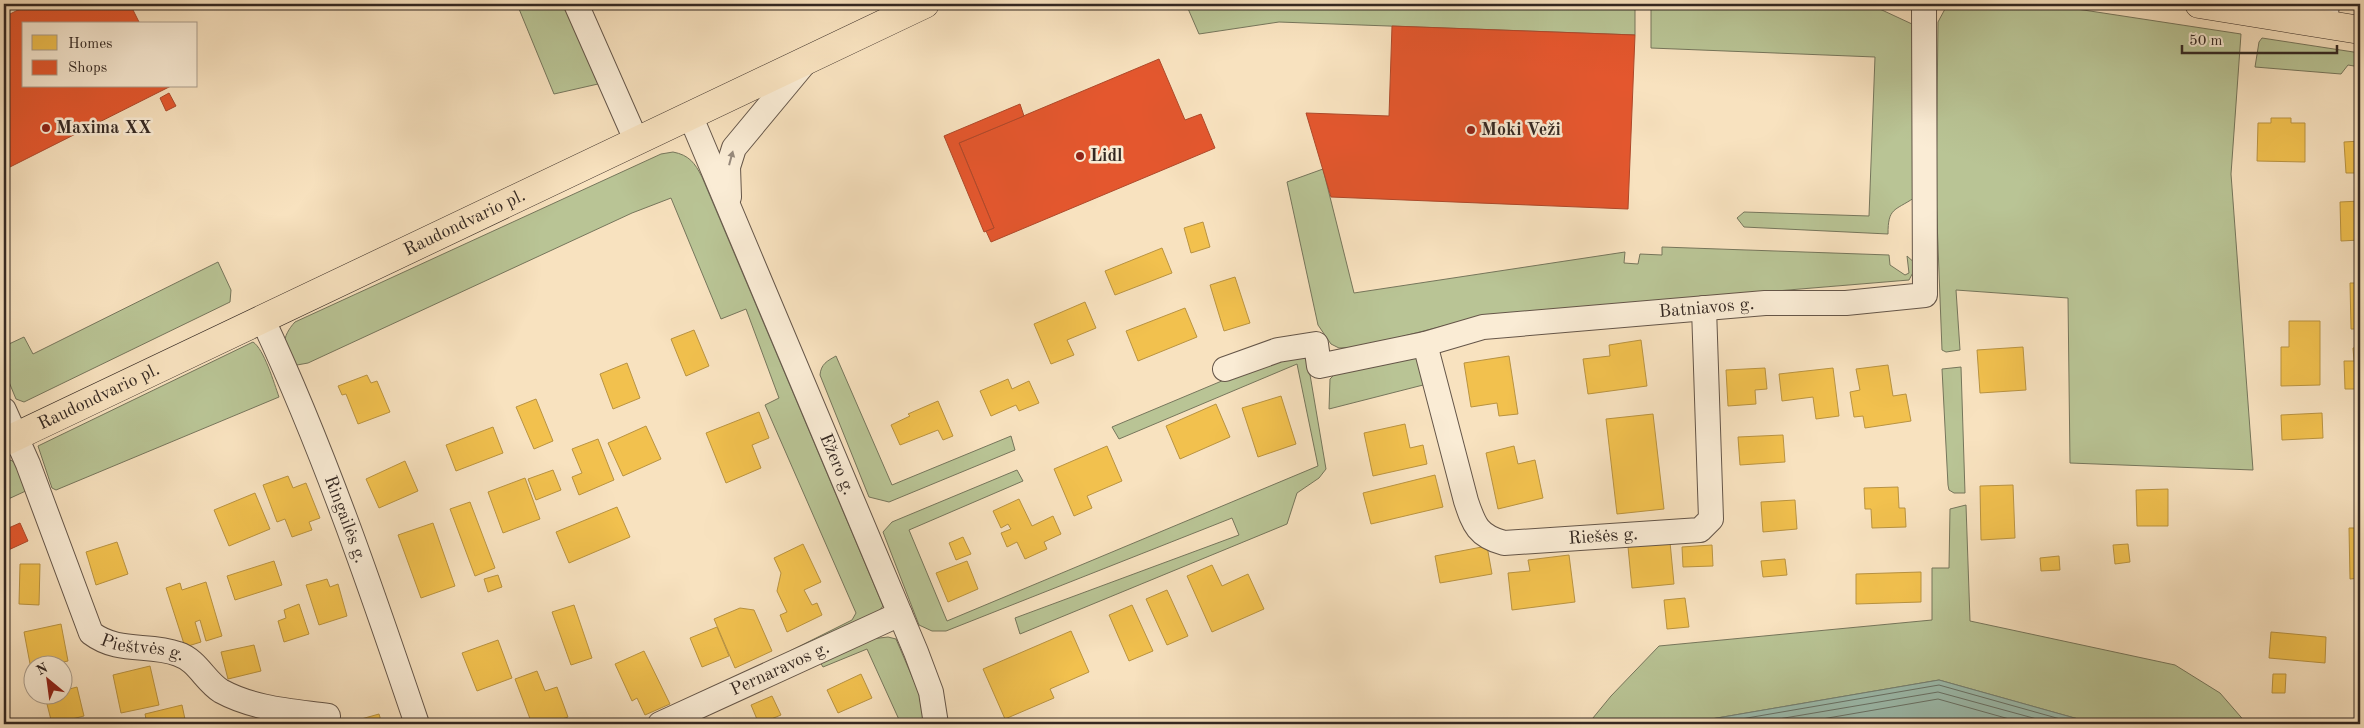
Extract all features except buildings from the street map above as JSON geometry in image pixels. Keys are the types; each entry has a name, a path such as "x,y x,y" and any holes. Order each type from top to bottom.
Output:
{"main road":[{"name":"Raudondvario pl.","path":"10,439 925,4"},
{"path":"2199,4 2326,14 2360,30"}],"street":[{"path":"576,4 636,140"},
{"name":"Batniavos g.","path":"1225,369 1278,350 1316,344 1319,366 1425,344 1483,327 1765,303 1846,303 1925,295 1924,4"},
{"name":"Ežero g.","path":"729,206 728,167 734,148 809,58"},
{"name":"Ežero g.","path":"690,115 900,614 931,692 936,724"},
{"name":"Riešės g.","path":"1425,344 1472,522 1488,538 1504,543 1700,530 1711,519 1704,308"},
{"name":"Ringailės g.","path":"262,318 290,378 381,619 417,724"},
{"name":"Pieštvės g.","path":"4,410 10,439 28,464 91,633 102,642 114,645 177,653 189,659 219,690 241,700 273,708 328,716"},
{"name":"Pernaravos g.","path":"660,724 900,614"}],"green space":[{"path":"517,4 564,4 598,84 554,94"},
{"path":"1186,4 1635,4 1635,35 1279,22 1199,34"},
{"path":"1651,4 1869,4 1912,24 1914,198 1897,208 1891,215 1888,234 1744,227 1737,218 1744,212 1869,216 1875,57 1651,48"},
{"path":"1952,4 2044,4 2241,34 2231,174 2253,470 2070,463 2068,298 1956,290 1960,350 1946,352 1942,350 1936,194 1938,22 1945,9"},
{"path":"2262,38 2360,53 2360,67 2348,65 2341,74 2255,67 2259,42"},
{"path":"673,152 691,160 702,177 883,606 872,620 792,657 790,651 852,620 856,613 765,405 779,398 746,309 721,319 671,198 632,213 308,363 297,365 287,355 285,349 285,338 295,322 661,154"},
{"path":"1323,169 1354,293 1625,252 1624,263 1638,264 1640,254 1662,255 1662,247 1889,255 1890,265 1905,275 1909,273 1907,256 1917,265 1909,280 1486,315 1361,347 1339,348 1331,344 1318,325 1287,182"},
{"path":"218,262 231,290 230,302 24,402 16,399 4,370 4,335 9,344 24,337 33,354"},
{"path":"253,342 265,359 279,397 56,490 52,488 38,446"},
{"path":"1409,355 1417,359 1427,384 1329,409 1330,379 1338,371"},
{"path":"836,356 892,485 1011,436 1015,450 889,502 869,497 820,375 825,363"},
{"path":"1279,357 1307,357 1326,469 1319,478 1297,493 1287,524 1020,634 1015,618 1239,535 1232,518 946,631 932,631 919,625 883,532 892,522 1017,470 1023,481 909,530 947,621 1318,466 1297,364 1119,439 1112,427"},
{"path":"1961,367 1965,493 1954,493 1949,490 1948,485 1942,369"},
{"path":"11,460 20,468 30,489 4,501 4,464"},
{"path":"1966,505 1970,621 2175,665 2220,693 2247,724 2096,724 1939,680 1682,724 1588,724 1611,696 1659,646 1932,620 1932,568 1949,568 1950,509"},
{"path":"888,637 896,639 919,693 924,724 901,724 867,649 823,667 820,662 871,639"}],"water":[{"path":"1939,680 2096,724 1682,724"}],"place":[{"name":"Maxima XX","path":"46,128"},
{"name":"Moki Veži","path":"1471,130"},
{"name":"Lidl","path":"1080,156"}]}
